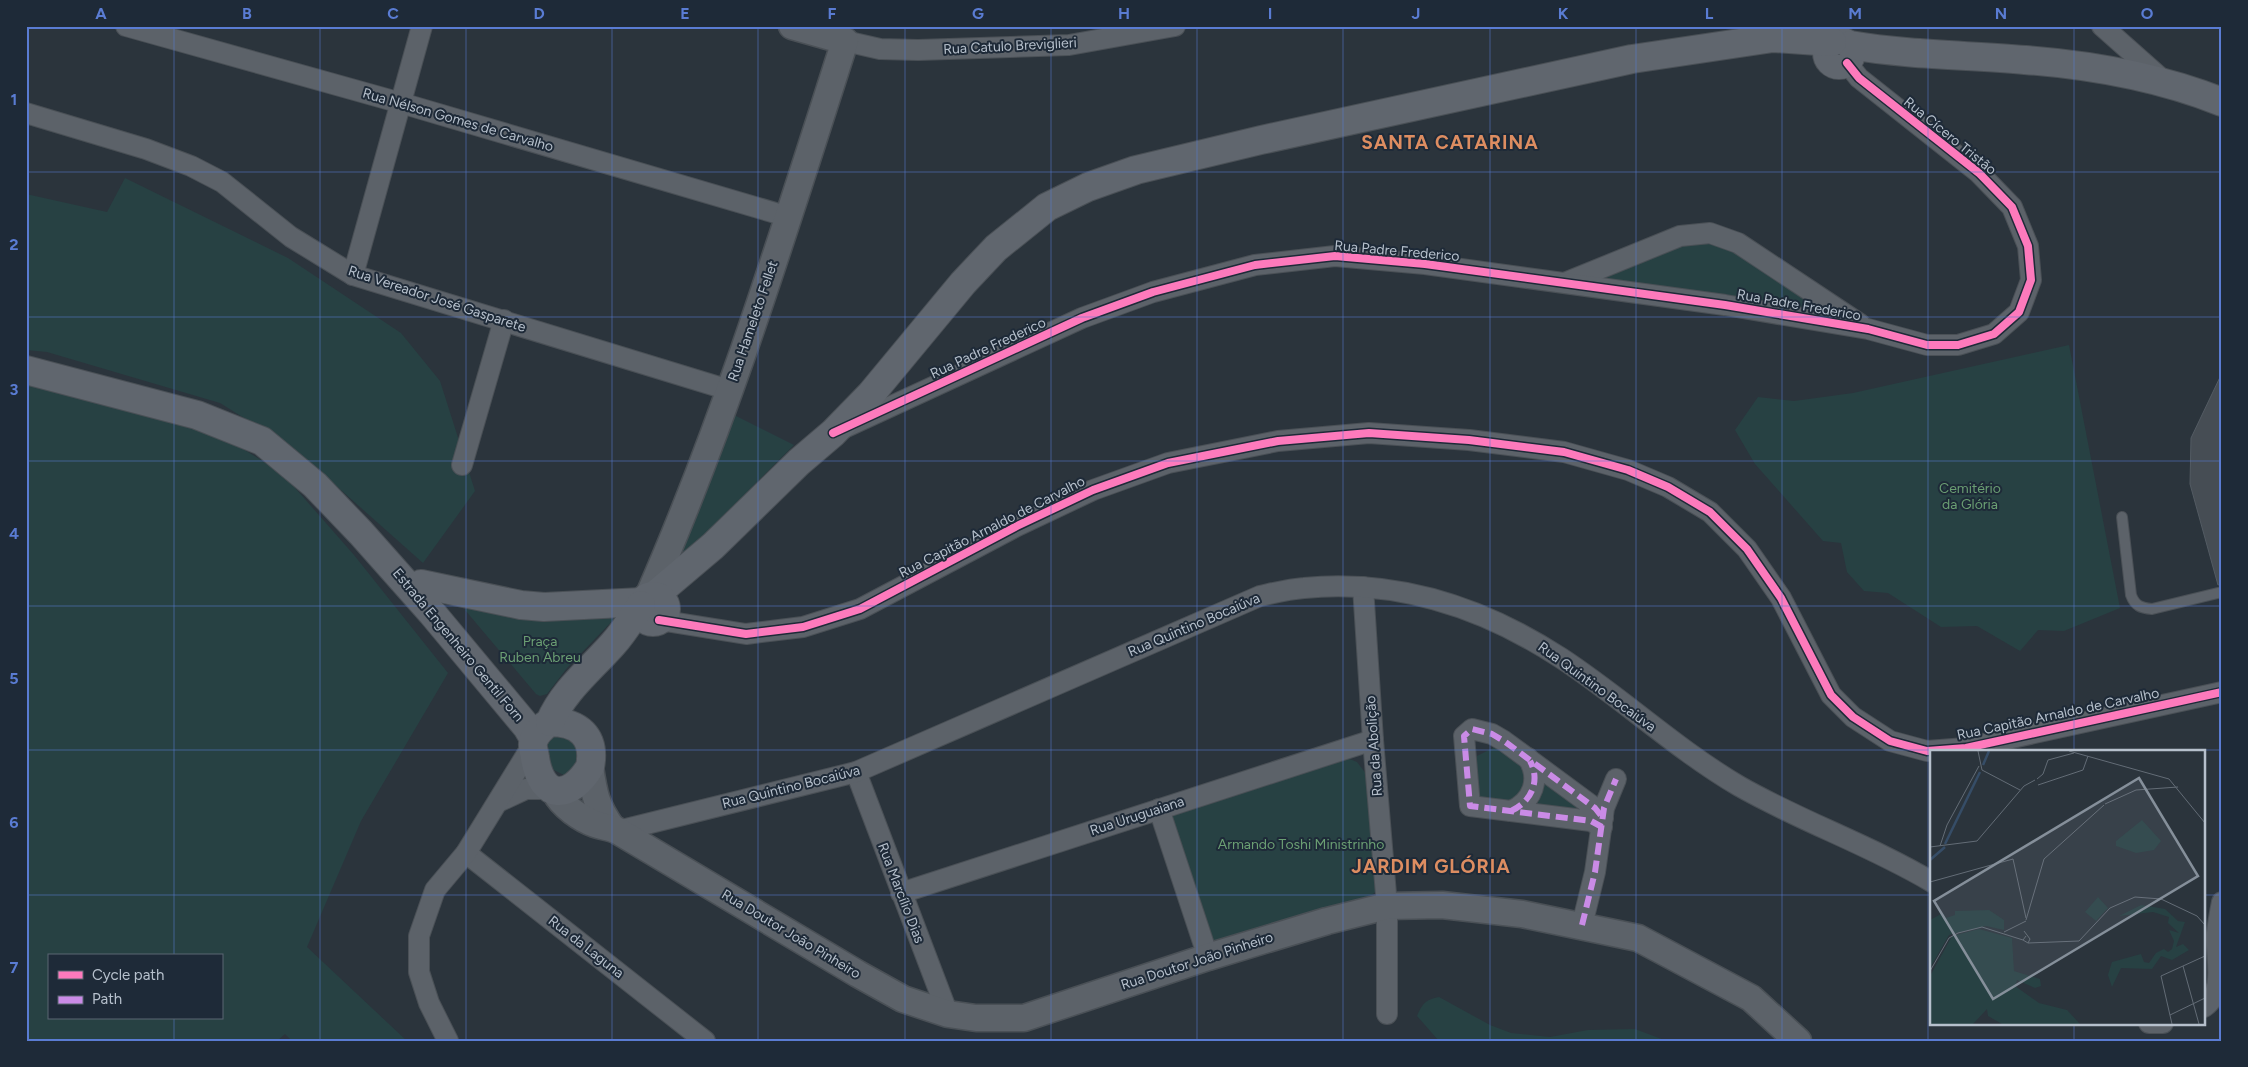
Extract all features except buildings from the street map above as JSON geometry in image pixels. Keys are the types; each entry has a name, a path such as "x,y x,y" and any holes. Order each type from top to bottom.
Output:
{"main road":[{"path":"547,731 586,737 591,755 590,767 576,785 565,791 552,791 540,775 547,731 556,709 582,676 647,607 691,564 713,546 799,462 833,433 871,394 963,283 996,248 1047,207 1088,187 1136,170 1270,138 1632,59 1730,46 1842,54 1896,53 2025,60 2082,66 2165,83 2222,102"},
{"name":"Estrada Engenheiro Gentil Forn","path":"26,370 197,415 262,442 315,485 378,552 527,727 547,731"},
{"name":"Estrada Engenheiro Gentil Forn","path":"378,552 447,605 547,731"},
{"path":"421,584 521,605 544,607 647,607"}],"street":[{"name":"Rua Nélson Gomes de Carvalho","path":"126,26 400,103 789,217"},
{"path":"353,275 422,26"},
{"path":"792,26 846,41"},
{"name":"Rua Catulo Breviglieri","path":"846,41 880,49 918,50 1069,45 1174,26"},
{"path":"2102,26 2165,83"},
{"name":"Rua Hameleto Fellet","path":"647,607 729,390 789,217 846,41"},
{"name":"Rua Cícero Tristão","path":"1842,54 1866,84 1979,173 2012,207 2028,246 2031,280 2019,312 1994,334 1958,345 1927,345 1868,329"},
{"name":"Rua Vereador José Gasparete","path":"26,113 146,149 191,166 222,182 291,237 353,275 729,390"},
{"path":"1566,282 1680,236 1710,233 1738,243 1868,329"},
{"name":"Rua Padre Frederico","path":"833,433 1082,318 1153,292 1255,265 1335,256 1425,264 1566,282 1725,305 1868,329"},
{"path":"462,465 504,320"},
{"name":"Rua Capitão Arnaldo de Carvalho","path":"647,607 746,634 803,627 860,609 1017,526 1093,490 1168,463 1278,441 1369,432 1470,440 1564,452 1628,470 1668,487 1710,512 1747,549 1781,598 1832,695 1853,718 1890,741 1930,751"},
{"name":"Rua da Abolição","path":"1363,587 1372,740 1387,906 1388,1014"},
{"name":"Rua Quintino Bocaiúva","path":"615,829 856,772 1260,596 1304,588 1363,587 1442,600 1504,624 1562,659 1651,726 1740,786 1874,850 1930,881"},
{"name":"Rua Capitão Arnaldo de Carvalho","path":"1940,750 1966,748 2222,692"},
{"path":"1472,729 1492,734 1528,758 1598,811 1602,822 1470,806 1464,736 1472,729"},
{"path":"448,1041 429,1003 419,972 419,936 435,890 466,853 498,802 547,731"},
{"name":"Rua Uruguaiana","path":"901,894 1372,740"},
{"path":"1511,811 1526,802 1535,784 1535,774 1528,758"},
{"name":"Rua Doutor João Pinheiro","path":"590,767 594,796 599,809 615,829"},
{"name":"Rua Marcílio Dias","path":"856,772 948,1014"},
{"path":"1582,925 1595,872 1605,804 1616,779"},
{"path":"498,802 526,790 552,791"},
{"name":"Rua Doutor João Pinheiro","path":"552,791 568,808 594,824 615,829 858,974 903,999 948,1014 976,1018 1024,1018 1208,957 1328,921 1387,906 1442,905 1522,914 1638,938 1750,998 1798,1041"},
{"path":"1159,809 1208,957"},
{"name":"Rua da Laguna","path":"466,853 705,1041"},
{"path":"2206,1006 2209,1004 2219,981 2217,934 2222,902"}],"lane":[{"path":"2122,517 2131,595 2134,603 2142,608 2152,609 2222,592"}],"green space":[{"path":"125,178 288,258 401,333 440,381 475,491 423,563 297,451 220,403 47,352 26,350 26,194 107,212"},
{"path":"1709,240 1734,248 1840,319 1590,278 1681,241"},
{"name":"Cemitério da Glória","path":"2069,345 2120,608 2064,631 2038,630 2020,651 1977,626 1941,627 1888,593 1864,591 1847,572 1841,543 1823,541 1755,464 1735,430 1758,397 1794,401 1853,393"},
{"path":"26,381 227,439 282,473 354,555 448,673 361,821 307,947 407,1041 292,1041 285,1034 277,1041 26,1041"},
{"path":"730,413 794,445 670,569"},
{"name":"Praça Ruben Abreu","path":"467,608 619,614 567,668 547,694 540,696 536,694 465,610"},
{"path":"569,732 578,753 576,762 569,774 564,775 550,768 546,740 548,737"},
{"path":"1495,747 1505,747 1532,772 1516,806 1479,801 1472,765 1477,756"},
{"name":"Armando Toshi Ministrinho","path":"1347,758 1357,762 1367,775 1377,890 1372,895 1222,946 1211,940 1169,816"},
{"path":"1536,774 1595,812 1519,809"},
{"path":"1439,997 1490,1025 1511,1033 1550,1037 1588,1030 1635,1029 1667,1041 1439,1041 1417,1016 1425,1003"}],"marked path":[{"path":"1602,827 1591,821 1470,806 1464,736 1472,729 1492,734 1504,741 1595,808 1603,818"},
{"path":"1511,811 1524,802 1532,790 1534,776 1530,761"},
{"path":"1582,925 1595,872 1604,808 1616,779"}],"cycle path":[{"path":"833,433 1082,318 1153,292 1255,265 1335,256 1425,264 1725,305 1868,329 1927,345 1958,345 1994,334 2019,312 2031,280 2028,246 2012,207 1979,173 1859,78 1847,63"},
{"path":"659,620 746,634 803,627 860,609 1017,526 1093,490 1168,463 1278,441 1369,433 1469,440 1564,452 1628,470 1668,487 1710,512 1747,549 1781,598 1831,695 1853,717 1890,741 1930,751"},
{"path":"1940,750 1966,748 2222,692"}],"district":[{"name":"SANTA CATARINA","path":"1450,142"},
{"name":"JARDIM GLÓRIA","path":"1431,866"}]}
